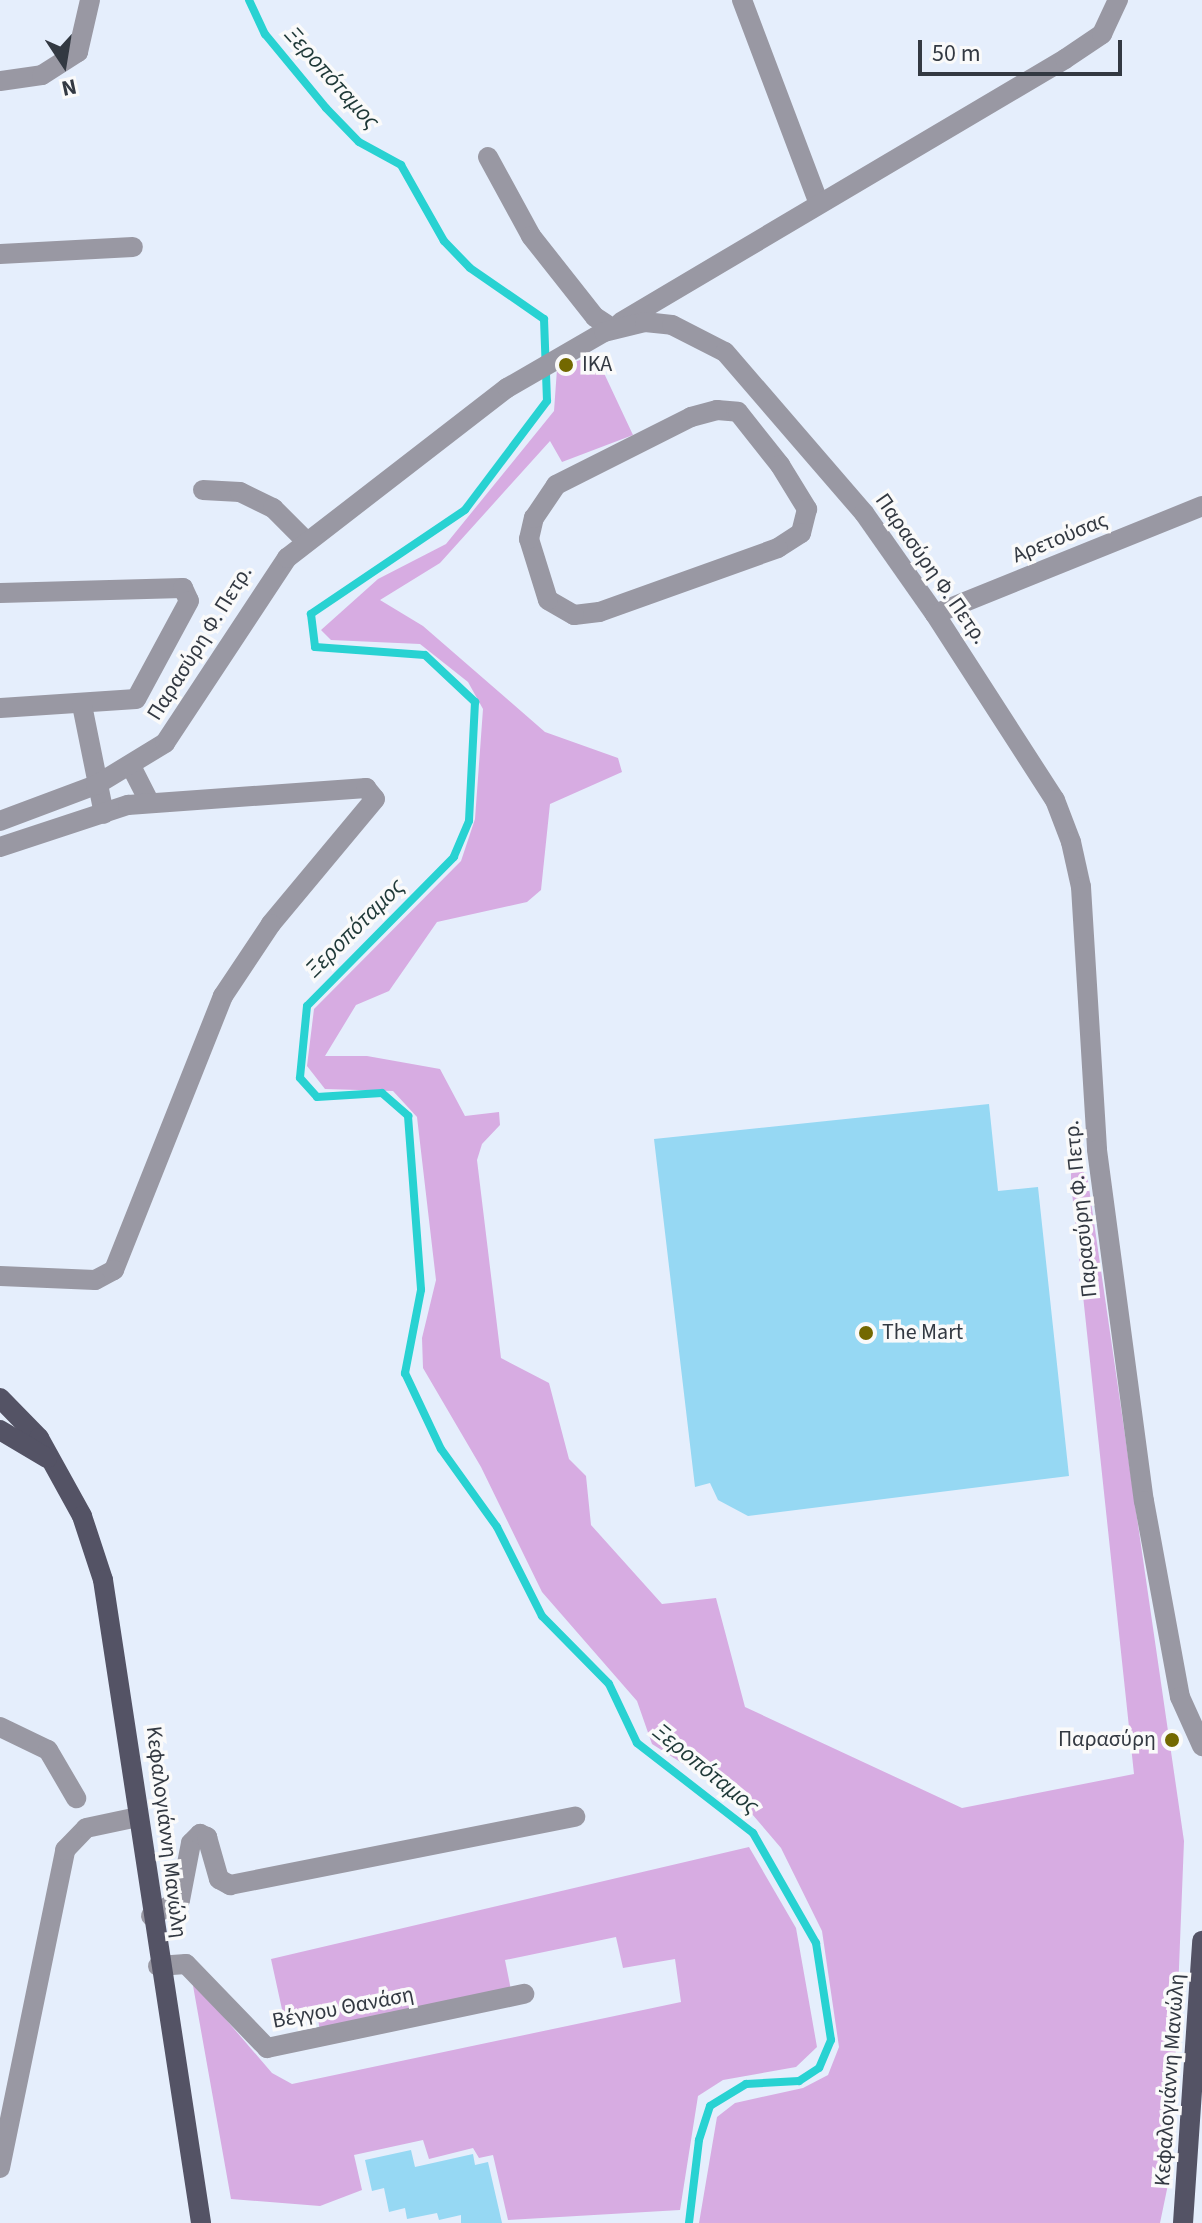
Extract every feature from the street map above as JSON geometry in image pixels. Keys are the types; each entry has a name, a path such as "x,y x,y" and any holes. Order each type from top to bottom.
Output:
{"main road":[{"name":"Κεφαλογιάννη Μανώλη","path":"0,1398 32,1427 82,1516 103,1580 158,1966 201,2223"},
{"name":"Κεφαλογιάννη Μανώλη","path":"0,1430 47,1458"},
{"name":"Κεφαλογιάννη Μανώλη","path":"1183,2223 1202,1941"}],"street":[{"path":"0,81 42,75 78,52 90,0"},
{"path":"742,0 818,201"},
{"path":"488,157 531,236 608,330 818,201 1088,44 1110,24 1118,0"},
{"path":"0,254 133,247"},
{"name":"Παρασύρη Φ. Πετρ.","path":"0,821 132,768 177,730 263,586 305,540 468,414 608,330 658,322 711,341 756,381 818,448 935,614 1040,774 1071,842 1081,887 1097,1150 1139,1472 1170,1653 1190,1727 1202,1746"},
{"path":"717,410 738,412 780,465 807,509 806,525 791,541 584,615 559,609 541,589 530,553 534,518 556,485 582,468 717,410"},
{"path":"780,465 818,448"},
{"path":"203,490 240,492 273,508 305,540"},
{"name":"Αρετούσας","path":"935,614 1202,506"},
{"path":"0,593 188,592 170,646 142,695 82,705 0,708"},
{"path":"82,705 104,814"},
{"path":"132,768 150,803"},
{"path":"0,847 150,803 366,788 375,799 271,924 223,996 114,1270 95,1280 0,1276"},
{"path":"0,1727 48,1750 76,1798"},
{"path":"0,2168 65,1850 86,1828 138,1817"},
{"path":"151,1916 180,1900 191,1843 200,1834 207,1837 216,1874 230,1885 575,1817"},
{"name":"Βέγγου Θανάση","path":"158,1966 186,1964 267,2048 524,1994"}],"shaded area":[{"path":"595,354 633,435 562,462 550,441 440,563 380,600 423,626 545,732 618,758 622,772 550,804 541,890 527,902 437,922 389,991 356,1005 325,1056 367,1056 440,1069 465,1116 499,1112 500,1125 482,1144 477,1160 501,1358 549,1383 569,1459 586,1476 591,1525 662,1604 716,1598 745,1707 962,1808 1134,1774 1071,1183 1071,1168 1080,1165 1088,1181 1184,1841 1171,2170 1160,2223 699,2223 717,2117 735,2103 803,2088 828,2075 839,2047 822,1931 781,1848 740,1800 652,1744 637,1701 542,1592 481,1467 423,1368 422,1338 436,1280 417,1117 393,1091 325,1089 307,1066 314,1009 461,861 475,819 483,709 468,682 420,644 331,640 321,630 378,579 446,544 554,411 557,369"},
{"path":"749,1847 796,1928 817,2047 796,2067 723,2080 698,2096 680,2210 508,2220 493,2155 479,2158 473,2148 429,2159 423,2140 354,2155 362,2190 320,2206 231,2199 192,1980 272,2073 292,2084 681,2002 675,1959 623,1968 616,1937 505,1960 511,1990 320,2031 316,2007 283,2014 271,1959"}],"building":[{"name":"The Mart","path":"989,1104 998,1191 1038,1187 1069,1476 748,1516 718,1500 710,1483 695,1487 654,1139"},
{"path":"411,2150 415,2167 473,2154 475,2165 488,2162 502,2223 461,2223 461,2215 439,2220 437,2213 407,2219 405,2208 389,2212 384,2188 372,2191 365,2160"}],"waterway":[{"name":"Ξεροπόταμος","path":"249,0 265,34 326,108 359,142 401,165 444,241 470,268 544,319 547,401 465,510 311,614 315,647 425,655 475,702 469,821 454,857 307,1006 300,1078 317,1097 382,1093 408,1116 421,1290 405,1373 441,1449 497,1527 542,1616 609,1684 637,1743 753,1833 816,1943 831,2040 819,2068 799,2081 746,2084 710,2106 699,2140 689,2223"}],"place":[{"name":"IKA","path":"566,365"},
{"name":"The Mart","path":"866,1333"},
{"name":"Παρασύρη","path":"1172,1740"}]}
